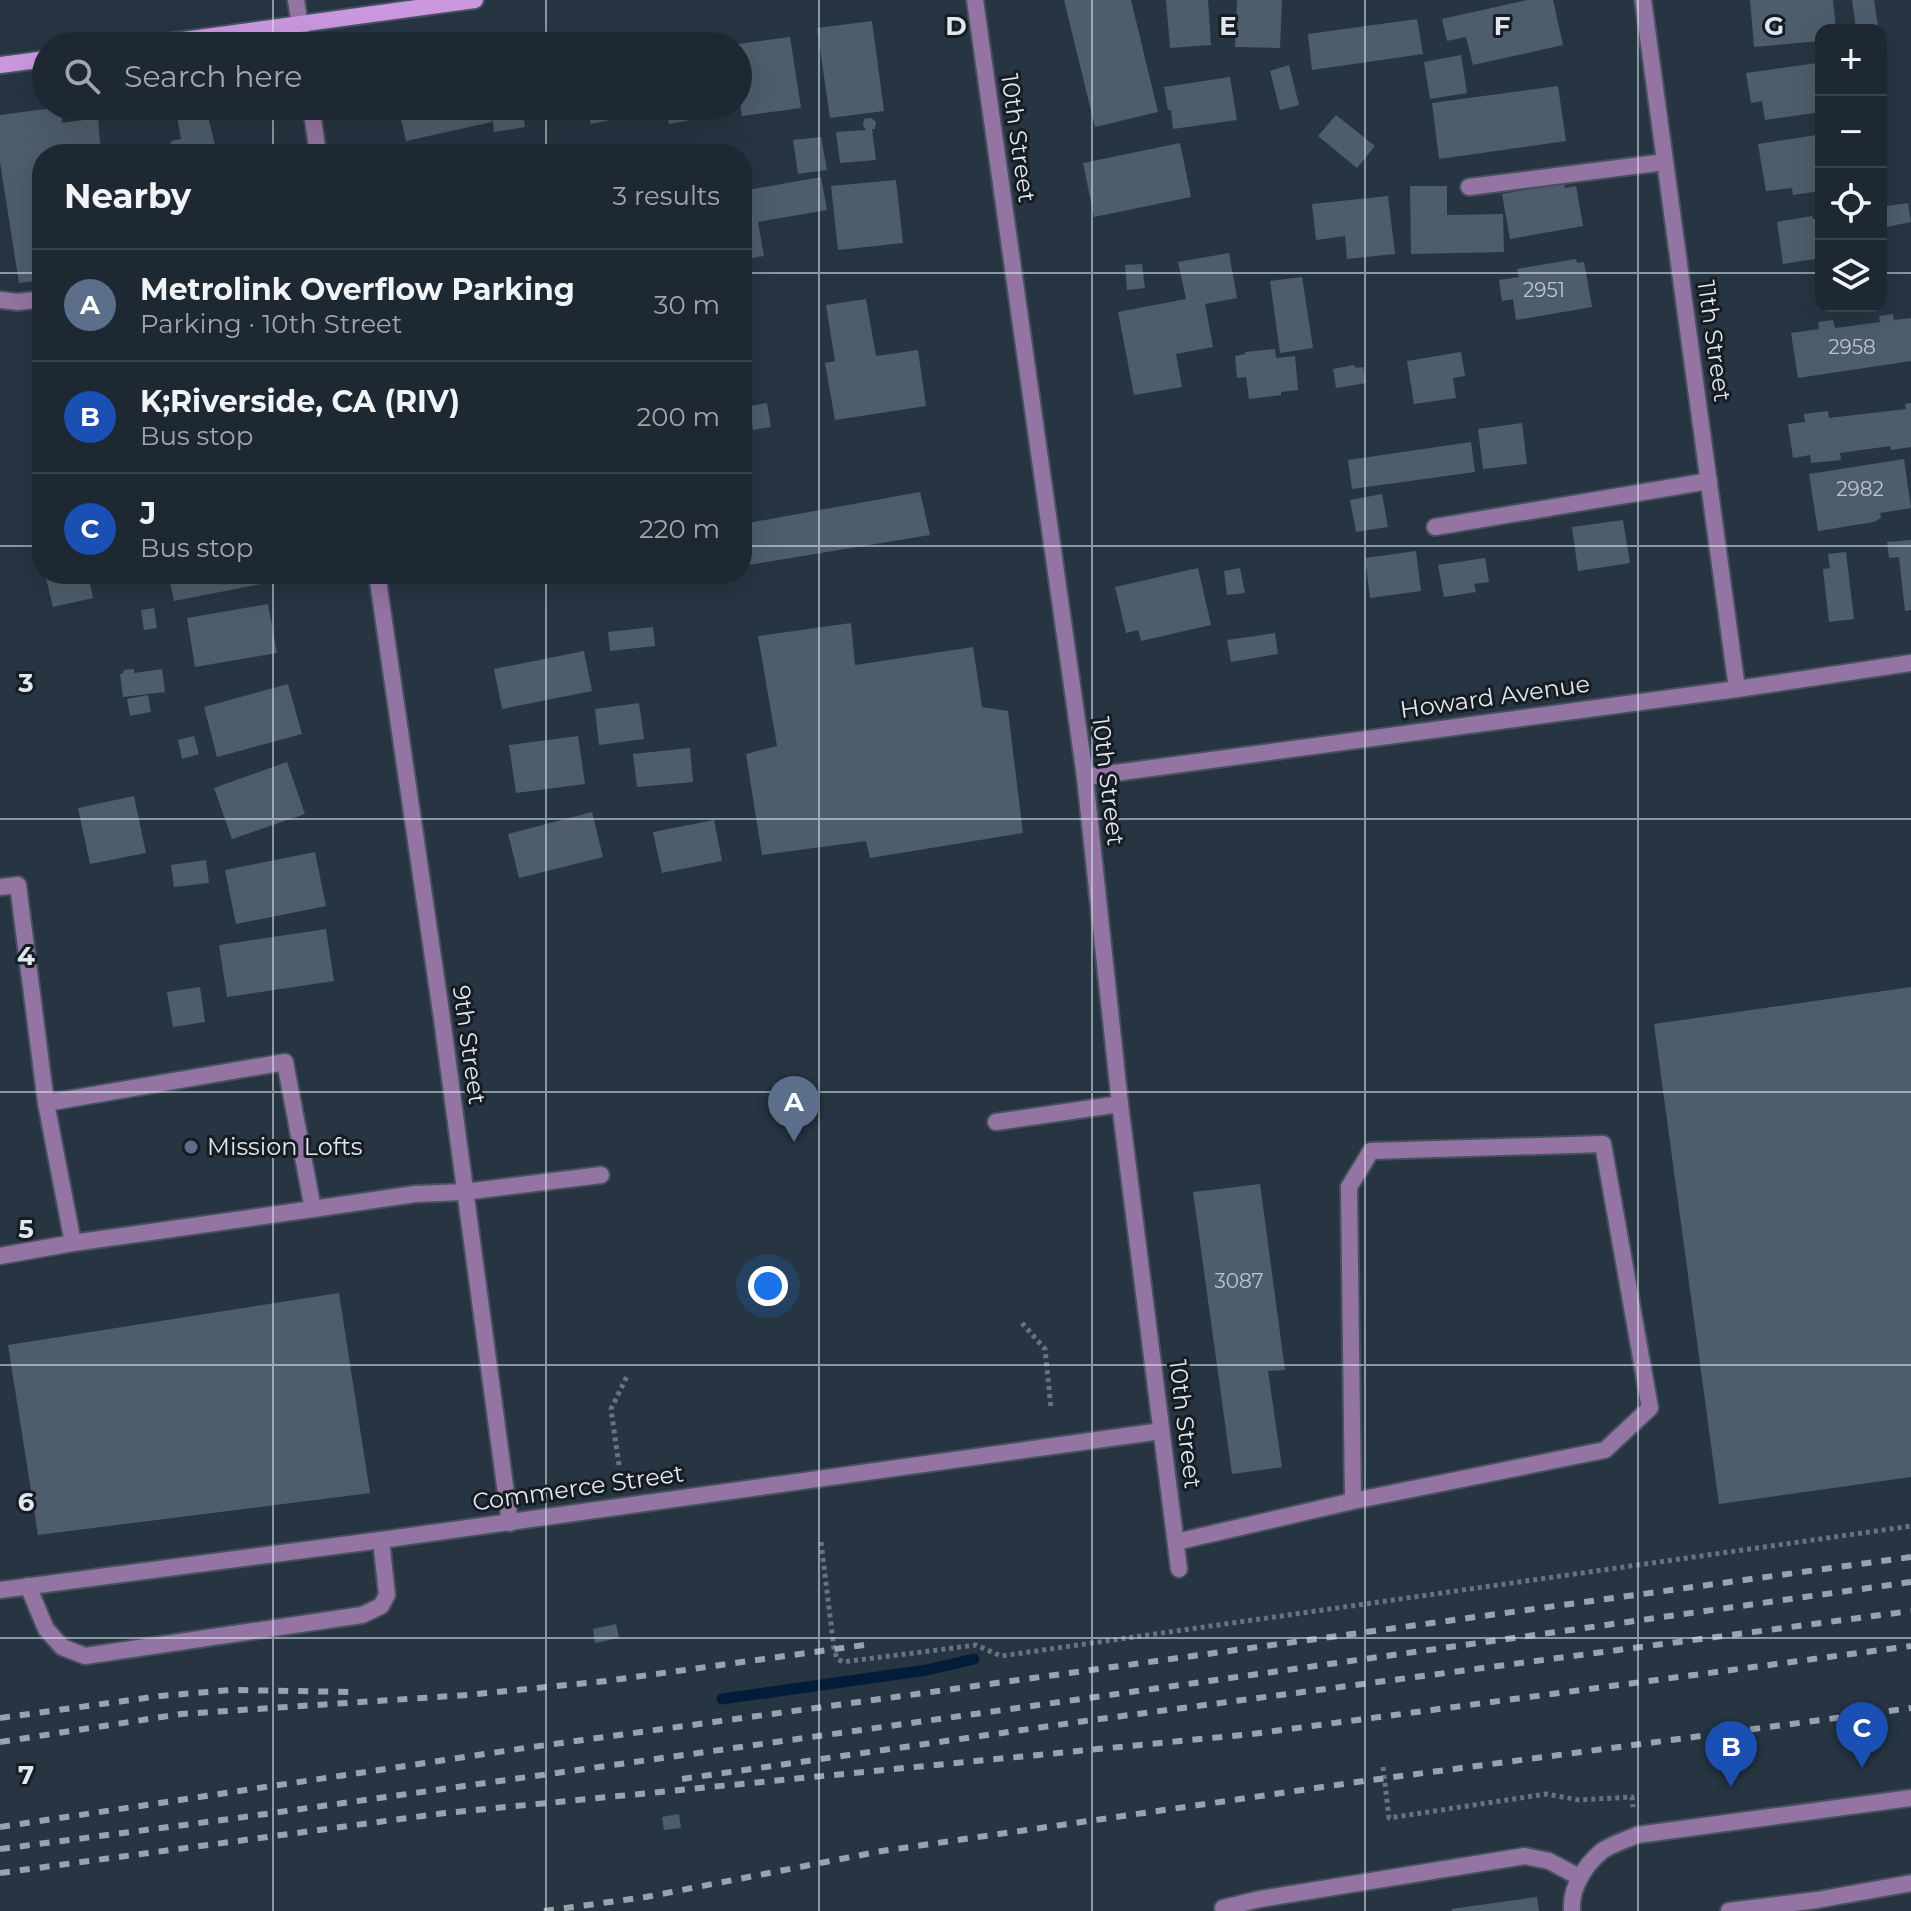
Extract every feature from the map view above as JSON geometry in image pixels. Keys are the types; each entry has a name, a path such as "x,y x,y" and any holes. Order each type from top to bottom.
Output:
{"street":[{"path":"296,0 301,32"},
{"path":"241,32 475,0"},
{"name":"10th Street","path":"975,0 1085,777 1120,1104 1179,1569"},
{"name":"11th Street","path":"1643,0 1737,689"},
{"path":"0,65 32,61"},
{"path":"313,120 317,144"},
{"path":"1469,187 1665,162"},
{"path":"0,300 32,300"},
{"path":"1435,527 1709,481"},
{"name":"9th Street","path":"378,584 442,1019 510,1523"},
{"name":"Howard Avenue","path":"1085,777 1911,663"},
{"path":"0,887 18,885 46,1103 73,1243"},
{"path":"46,1103 285,1062 313,1209"},
{"path":"996,1122 1120,1104"},
{"path":"1176,1542 1353,1501 1605,1450 1650,1408 1603,1144 1371,1151 1349,1187 1353,1501"},
{"path":"0,1256 415,1194 464,1192 601,1175"},
{"name":"Commerce Street","path":"0,1590 510,1523 1161,1431"},
{"path":"28,1586 46,1629 62,1647 85,1656 362,1615 381,1606 387,1595 381,1540"},
{"path":"1572,1911 1579,1877 1603,1850 1637,1835 1911,1798"},
{"path":"1224,1911 1223,1908 1260,1899 1525,1856 1549,1861 1579,1877"},
{"path":"1729,1911 1817,1900 1911,1883"}],"path":[{"path":"1022,1323 1045,1349 1051,1408"},
{"path":"619,1465 611,1409 628,1374"},
{"path":"821,1542 834,1649 837,1659 843,1662 976,1645 1001,1656 1911,1526"},
{"path":"1383,1767 1389,1818 1546,1794 1579,1800 1632,1797 1633,1807"}],"building":[{"path":"1064,0 1131,0 1158,112 1095,127"},
{"path":"1166,0 1208,0 1211,45 1170,48"},
{"path":"1237,0 1282,0 1280,48 1235,47"},
{"path":"1527,0 1553,0 1563,45 1473,65 1466,37 1447,41 1442,19"},
{"path":"1750,0 1833,0 1835,24 1815,24 1815,42 1754,47"},
{"path":"1852,0 1874,0 1878,24 1855,24"},
{"path":"1417,19 1423,54 1312,70 1308,34"},
{"path":"872,21 884,111 830,118 817,28"},
{"path":"790,37 801,108 752,115 752,42"},
{"path":"1461,55 1467,93 1430,99 1424,62"},
{"path":"1815,63 1815,113 1765,120 1762,101 1751,103 1746,73"},
{"path":"1289,65 1299,105 1280,110 1270,71"},
{"path":"1230,77 1237,120 1173,129 1164,87"},
{"path":"1558,86 1566,141 1439,159 1432,103"},
{"path":"32,111 32,120 62,120 62,123 98,120 100,144 32,144 32,281 19,283 0,162 0,115"},
{"path":"1336,115 1375,146 1357,168 1318,136"},
{"path":"871,118 876,122 875,129 872,129 876,160 840,163 836,132 866,130 864,119"},
{"path":"178,120 209,120 215,144 171,144 171,141 181,139"},
{"path":"401,120 492,122 406,141"},
{"path":"493,120 524,120 525,127 494,132"},
{"path":"590,120 611,120 591,124"},
{"path":"668,120 690,120 669,124"},
{"path":"1815,135 1815,192 1793,195 1792,188 1766,191 1758,144"},
{"path":"821,137 827,170 798,174 793,140"},
{"path":"1180,143 1191,197 1094,217 1083,163"},
{"path":"821,177 827,210 758,222 764,256 752,258 752,189"},
{"path":"896,180 903,243 838,250 831,186"},
{"path":"1564,183 1565,188 1576,186 1583,226 1510,239 1502,194"},
{"path":"1410,186 1447,186 1447,215 1503,214 1504,252 1411,254"},
{"path":"1388,196 1395,254 1347,259 1345,236 1316,240 1312,204"},
{"path":"1908,203 1911,222 1887,227 1887,206"},
{"path":"1812,216 1815,219 1815,259 1783,264 1777,222"},
{"path":"1229,253 1237,298 1205,304 1213,347 1176,354 1182,387 1134,395 1118,312 1186,299 1178,262"},
{"path":"1576,259 1577,263 1584,262 1592,307 1516,320 1513,299 1502,301 1499,280 1519,277 1517,269"},
{"path":"1142,264 1145,288 1127,290 1125,265"},
{"path":"1302,277 1313,348 1280,353 1270,281"},
{"path":"866,299 876,356 918,350 926,406 835,420 825,363 835,361 826,305"},
{"path":"1893,314 1894,320 1911,318 1911,361 1798,378 1791,333 1819,329 1818,322 1833,320 1835,328 1880,322 1879,316"},
{"path":"1275,349 1276,358 1295,356 1298,390 1249,399 1246,377 1237,378 1235,356"},
{"path":"1461,352 1465,376 1453,378 1456,398 1414,404 1407,361"},
{"path":"1354,365 1356,368 1363,367 1366,383 1336,388 1333,369"},
{"path":"767,403 771,427 753,430 752,406"},
{"path":"1911,403 1911,447 1891,450 1890,446 1840,453 1841,460 1811,463 1810,455 1793,458 1788,424 1805,422 1804,414 1828,411 1829,418 1906,409 1905,404"},
{"path":"1522,423 1527,464 1483,469 1478,429"},
{"path":"1471,442 1475,472 1352,489 1348,460"},
{"path":"1904,459 1911,508 1880,513 1881,518 1874,522 1818,531 1809,474"},
{"path":"920,492 930,535 752,565 752,522"},
{"path":"1382,494 1388,527 1356,532 1350,500"},
{"path":"1623,520 1630,563 1578,571 1572,527"},
{"path":"1911,540 1911,610 1905,611 1899,557 1889,558 1887,542"},
{"path":"1416,551 1421,591 1370,598 1365,558"},
{"path":"1846,552 1854,619 1829,622 1823,569 1830,568 1828,554"},
{"path":"1485,558 1489,582 1474,584 1476,592 1444,597 1438,565"},
{"path":"1198,568 1211,625 1141,641 1138,630 1126,633 1115,587"},
{"path":"1240,568 1245,593 1227,595 1224,571"},
{"path":"47,584 90,584 93,598 53,607"},
{"path":"170,584 261,584 174,601"},
{"path":"268,604 277,653 195,667 187,618"},
{"path":"154,608 157,628 144,630 141,610"},
{"path":"851,623 855,665 973,647 982,707 1008,711 1023,833 870,858 866,841 762,855 746,754 777,746 758,636"},
{"path":"653,627 655,646 610,651 608,632"},
{"path":"1275,633 1278,654 1231,662 1227,640"},
{"path":"584,651 592,691 502,709 494,669"},
{"path":"134,669 134,673 162,669 165,692 123,697 120,674 124,670"},
{"path":"288,684 302,734 217,757 204,707"},
{"path":"148,695 151,712 130,716 127,699"},
{"path":"639,703 644,739 599,745 595,709"},
{"path":"194,736 199,754 182,759 178,740"},
{"path":"578,736 585,784 516,793 509,745"},
{"path":"690,748 693,782 637,787 633,754"},
{"path":"287,762 305,814 232,839 214,788"},
{"path":"134,796 146,853 90,864 78,808"},
{"path":"592,812 603,857 519,878 508,834"},
{"path":"714,820 722,861 662,873 653,832"},
{"path":"315,852 326,906 236,924 225,870"},
{"path":"206,860 209,883 174,887 171,865"},
{"path":"326,929 334,981 227,997 219,945"},
{"path":"200,987 205,1022 173,1027 167,992"},
{"path":"1911,987 1911,1477 1719,1504 1654,1024"},
{"path":"1260,1184 1285,1370 1268,1371 1282,1467 1232,1474 1193,1192"},
{"path":"339,1293 370,1493 38,1535 8,1345"},
{"path":"616,1624 619,1638 595,1643 593,1629"},
{"path":"679,1814 681,1828 664,1830 662,1817"},
{"path":"1537,1897 1539,1911 1451,1909"}],"waterway":[{"path":"722,1699 927,1670 974,1659"}],"railway":[{"path":"0,1827 525,1748 1911,1557"},
{"path":"0,1849 1911,1582"},
{"path":"682,1779 1085,1721 1911,1611"},
{"path":"0,1742 181,1714 467,1695 606,1681 864,1645"},
{"path":"0,1873 445,1813 1252,1734 1911,1646"},
{"path":"0,1718 160,1696 231,1690 351,1692"},
{"path":"544,1911 646,1897 882,1851 1364,1781 1911,1708"}],"place":[{"name":"Metrolink Overflow Parking","path":"794,1142"},
{"name":"Mission Lofts","path":"191,1147"},
{"name":"J","path":"1862,1768"},
{"name":"K;Riverside, CA (RIV)","path":"1731,1787"}]}
